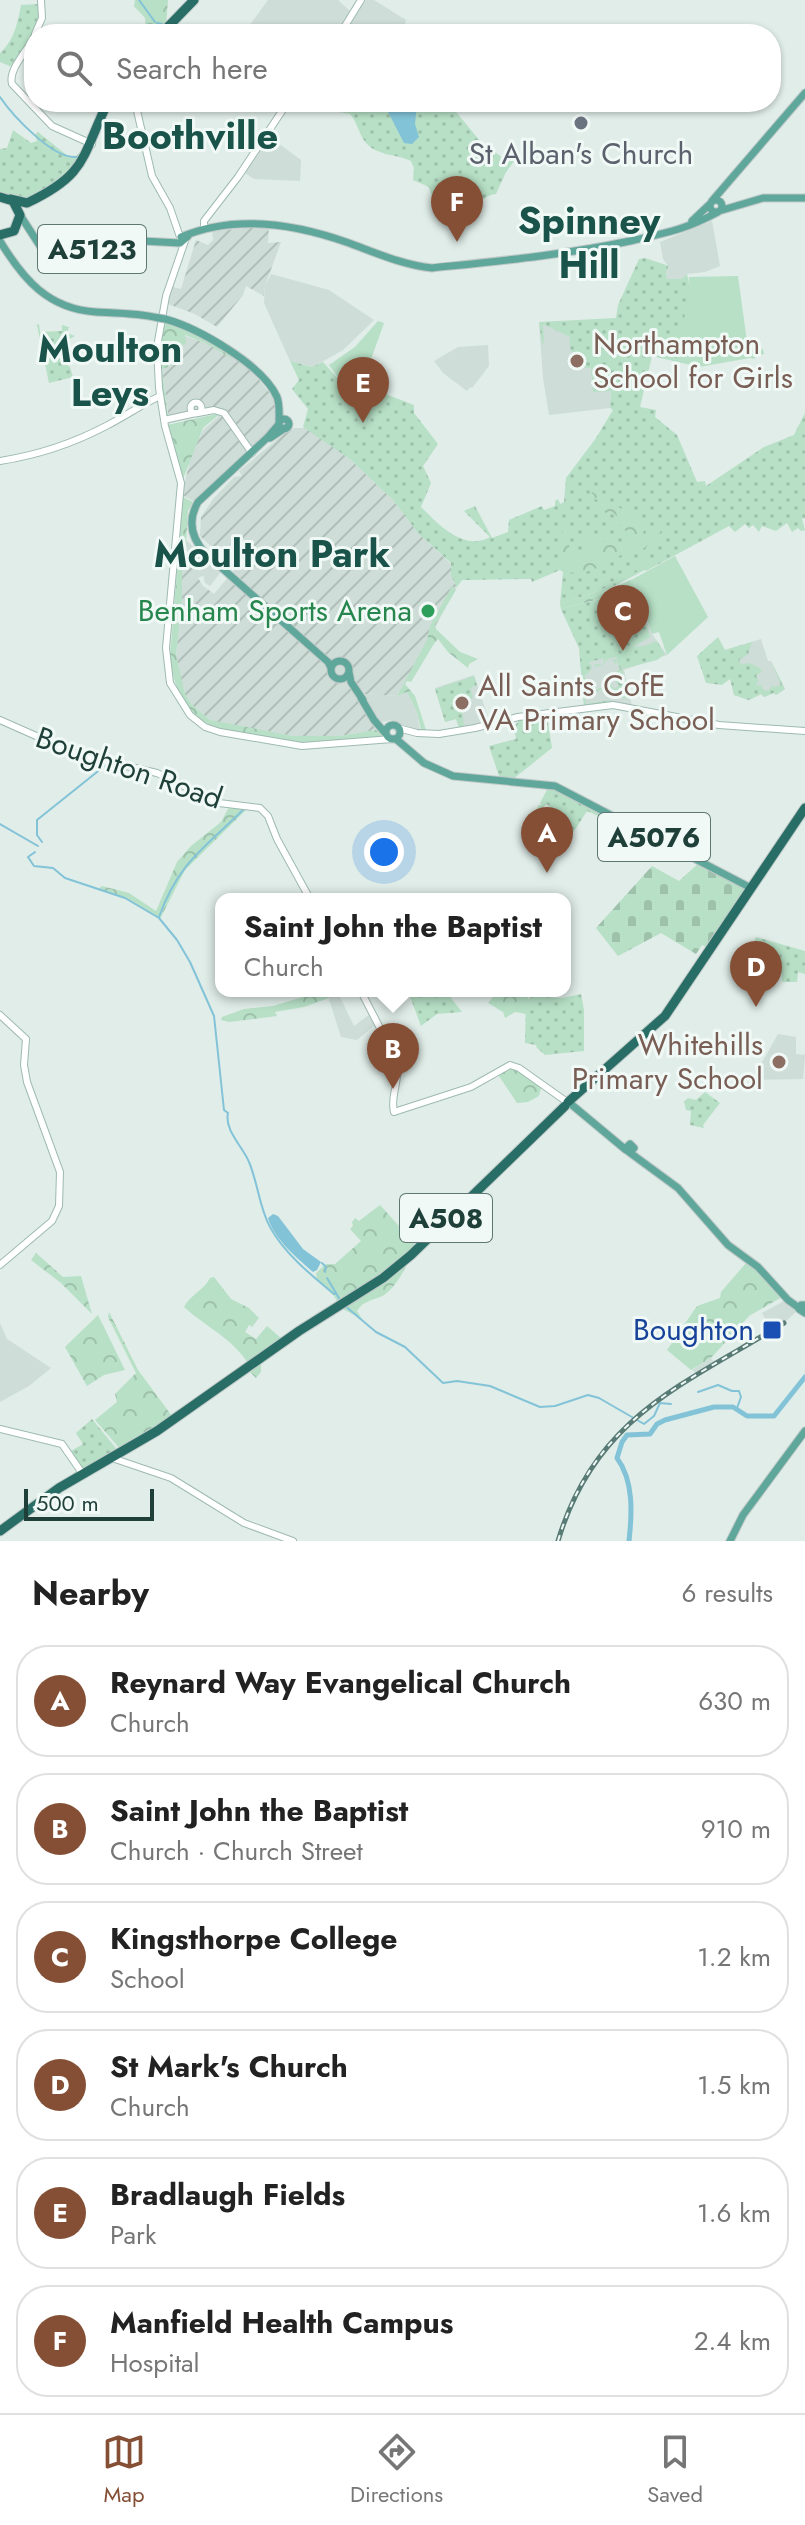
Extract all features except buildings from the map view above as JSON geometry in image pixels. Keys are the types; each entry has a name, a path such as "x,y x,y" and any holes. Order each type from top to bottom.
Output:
{"highway":[{"path":"173,24 196,0"},
{"path":"20,214 25,207 57,191 74,178 106,112"},
{"path":"5,198 24,203 58,187 76,170 92,144"},
{"path":"0,238 20,228 18,206 5,198"},
{"name":"A508","path":"0,1531 82,1473 190,1410 409,1257 622,1051 662,1020 805,808"}],"main road":[{"path":"805,93 724,187 717,205 733,207 763,198 805,198"},
{"name":"A5123","path":"20,228 44,251 59,258 120,244 181,241 204,229 276,224 338,239 408,264 432,268 556,256 668,234 704,216 717,205"},
{"path":"6,251 6,240 20,228"},
{"path":"0,238 6,251 33,286 61,305 77,310 162,318 212,338 277,392 282,423"},
{"path":"253,369 273,391 282,423"},
{"path":"268,437 277,422 279,411"},
{"path":"282,423 200,505 195,518 196,534 205,548 332,660 335,665 335,677 348,678 346,664 335,665 328,662 196,542 191,528 194,509 217,483 282,423"},
{"path":"217,483 236,471"},
{"path":"277,612 289,627"},
{"name":"A5076","path":"348,678 377,724 424,763 468,779 555,786 751,888"},
{"path":"569,1105 680,1190 728,1245 758,1267 786,1298 803,1309"},
{"path":"730,1541 743,1515 805,1431"}],"street":[{"path":"40,24 41,0"},
{"path":"346,24 361,0"},
{"path":"24,57 12,70 12,84 24,97"},
{"path":"39,112 52,126 92,144"},
{"path":"137,112 152,176 170,208 181,241 159,331 157,356 164,420 181,483 166,664 170,683 183,707 205,727 302,746 394,735 439,734 479,728 518,717 607,705 726,726 805,731"},
{"path":"204,229 205,219 238,177 281,112"},
{"path":"0,461 43,453 65,445 160,396"},
{"path":"164,420 216,410 224,413 250,452"},
{"name":"Boughton Road","path":"0,720 79,755 157,773 219,803 260,808 268,816 307,893"},
{"path":"364,997 397,1064 394,1112 472,1086 510,1065 569,1105"},
{"path":"0,1015 26,1039 24,1065 27,1082 62,1181 55,1218 0,1265"},
{"path":"0,1429 60,1443 82,1473"},
{"path":"112,1458 171,1478 244,1523 293,1541"}],"shaded area":[{"path":"268,0 338,0 350,11 342,24 251,24"},
{"path":"366,0 374,0 406,20 405,24 350,24"},
{"path":"270,137 301,160 300,181 254,179 245,173"},
{"path":"712,221 720,266 687,274 681,279 667,279 669,267 663,259 660,242"},
{"path":"269,226 268,243 281,242 264,296 246,286 243,295 217,327 195,314 168,304 172,287 181,289 196,240 208,245 213,240 212,231"},
{"path":"271,274 329,290 374,320 343,350 313,367 290,361 264,303 265,286"},
{"name":"Northampton School for Girls","path":"539,322 613,351 610,408 549,415"},
{"path":"185,336 233,356 250,369 278,403 276,422 267,437 245,452 195,502 182,495 191,455 203,430 221,414 214,412 169,421 162,368 164,349 185,344"},
{"path":"488,345 489,366 467,391 443,373 434,361 458,347"},
{"path":"295,428 305,428 350,459 393,500 418,533 451,564 451,576 457,587 397,696 364,694 358,698 376,730 339,736 293,736 210,720 192,705 179,673 176,655 182,600 182,553 204,575 198,578 214,594 235,569 200,536 201,517 234,477 242,476 239,471"},
{"path":"186,540 221,572 210,586 205,583 203,574 182,553"},
{"path":"639,598 652,634 667,655 624,670 632,706 584,706 579,648 561,609 605,610"},
{"path":"761,639 768,661 771,661 785,689 776,695 764,697 761,694 749,700 734,695 725,650"},
{"name":"All Saints CofE VA Primary School","path":"474,675 490,723 464,727 456,719 445,722 435,688"},
{"path":"407,692 417,712 420,731 378,719 364,694 397,696"},
{"path":"328,997 340,997 354,1026 370,1014 375,1025 357,1040 341,1037"},
{"name":"Whitehills Primary School","path":"778,1034 796,1037 796,1054 805,1055 803,1079 752,1080"},
{"path":"784,1301 796,1312 783,1324 694,1375 696,1373 692,1370 711,1358 713,1361 723,1357 771,1329 762,1313"},
{"path":"0,1323 7,1339 51,1368 29,1386 0,1402"}],"green space":[{"path":"135,0 168,0 166,24 146,24 145,18 134,6"},
{"path":"40,4 40,13 37,24 24,24 24,51 12,67 0,62 0,53 12,37 21,5"},
{"path":"339,112 456,112 480,141 507,161 516,153 517,157 496,194 465,210 454,210 434,203 429,187 413,180 411,161 377,151 367,144 350,114"},
{"path":"13,130 31,143 37,141 35,135 38,132 69,157 76,156 83,149 77,168 26,202 0,194 0,149 7,148"},
{"path":"639,259 669,266 667,279 681,279 687,274 689,296 678,362 652,356 640,407 656,410 655,417 677,435 697,482 705,481 706,486 764,447 794,435 805,413 805,518 802,519 805,530 798,528 792,532 787,523 776,531 762,526 759,532 753,525 749,528 745,524 735,532 729,526 646,571 644,569 601,590 560,604 563,572 560,570 532,582 531,579 462,580 457,587 451,576 451,563 418,533 393,500 350,459 303,427 308,409 292,389 299,380 290,361 312,367 323,362 341,382 360,390 362,385 414,405 414,413 438,444 423,466 431,483 421,507 443,528 461,539 480,541 490,537 464,511 475,506 492,538 508,532 509,520 542,506 544,510 555,506 558,499 560,504 564,502 566,478 613,410 610,408 611,391 593,392 591,368 585,368 584,355 574,356 570,337 543,324 542,345 539,322 616,318 618,305"},
{"path":"738,276 747,342 752,342 749,347 757,352 763,349 764,354 754,359 699,367 678,362 689,277"},
{"path":"162,320 179,325 234,356 231,358 185,335 186,344 165,349 168,367 162,369 168,416 165,415 160,380"},
{"path":"378,321 384,323 360,390 341,382 329,365 355,347"},
{"path":"37,325 40,332 62,331 62,325 69,327 67,333 75,336 68,340 64,335 55,348 56,355 70,367 73,377 49,383"},
{"path":"221,413 203,428 183,479 167,425"},
{"path":"592,492 648,524 637,543 639,546 650,540 664,520 667,522 654,541 640,551 648,563 662,561 599,594 604,610 599,599 561,609 560,604 601,590 644,568 634,546 608,564 583,573 563,572 559,548 566,516 570,553 590,554 588,544 576,534 588,538 592,533 602,548 608,544 601,540 603,535 617,539 616,547 629,542 624,526 612,525 612,520 618,518 598,506 599,501 589,496"},
{"path":"183,497 193,502 188,511 186,543 182,553 182,600 176,655 185,694 192,705 210,720 293,736 339,736 376,730 382,735 381,738 334,743 265,739 218,728 191,711 178,690 170,657"},
{"path":"675,556 708,617 667,655 659,632 652,634 633,579"},
{"path":"633,579 650,637 633,647 657,641 665,654 657,660 622,669 631,699 622,698 621,691 604,688 585,698 586,704 610,700 611,703 584,706 579,648 561,609 600,599 599,594","holes":["616,657 618,659 613,660 616,664 617,660 619,668 624,666 612,675 619,686 614,689 610,683 586,695 585,674 592,667 589,662 604,658 605,663 605,660"]},
{"path":"452,586 456,590 435,625 436,629 460,652 478,659 468,668 438,639 435,642 411,682 405,684 415,696 426,730 421,730 417,712 407,692 397,696"},
{"path":"718,637 725,650 752,642 748,654 739,660 741,665 749,663 760,668 762,672 756,675 759,682 756,682 758,687 760,684 768,691 773,685 781,685 771,661 785,689 776,695 764,697 761,694 749,700 734,695 730,679 722,685 706,683 697,656"},
{"name":"All Saints CofE VA Primary School","path":"474,676 477,685 470,688 473,697 462,709 464,727 459,728 456,719 445,722 435,689"},
{"path":"547,716 552,748 513,779 500,779 489,746 516,739 514,727 520,719"},
{"path":"549,786 644,833 653,842 607,816 603,818 587,811 571,836 544,826 546,820 546,826 551,828 551,821 557,816 547,804 537,813 539,818 535,822 531,820 539,805 542,805 540,803"},
{"path":"233,807 248,808 185,870 160,919 125,898 98,889 102,886 129,893 156,911 177,862"},
{"path":"699,863 746,889 706,947 702,945 696,954 661,933 618,956 596,928 652,866 679,881"},
{"path":"756,937 805,951 805,974 798,972 797,982 782,982 781,963 765,959 752,968 733,956 735,952 747,960"},
{"path":"581,994 584,1051 545,1055 536,1045 525,1043 526,1002 530,997"},
{"path":"303,997 329,998 304,1007 275,1012 277,1016 229,1022 221,1020 244,1009 273,1006"},
{"path":"410,997 451,997 462,1012 437,1014 421,1026"},
{"path":"493,997 528,998 526,1014 515,1012 505,1018 503,1012 488,1003"},
{"path":"506,1069 519,1071 541,1088 539,1096 517,1103 497,1073"},
{"path":"705,1092 720,1103 703,1125 704,1128 690,1125 691,1111 686,1110 684,1102 688,1098 696,1100"},
{"path":"380,1205 416,1245 394,1285 384,1295 366,1302 357,1311 362,1319 341,1308 334,1296 317,1280 316,1273 326,1264 335,1264 361,1241 350,1229 352,1222 355,1218 359,1221"},
{"path":"36,1253 63,1277 81,1276 92,1314 61,1283 31,1260"},
{"path":"746,1263 782,1297 749,1316 711,1358 691,1370 667,1350 697,1306 720,1298 721,1292"},
{"path":"214,1277 231,1299 249,1308 259,1318 245,1332 256,1339 267,1326 281,1338 281,1348 261,1363 261,1372 256,1378 250,1372 211,1399 208,1393 251,1368 229,1341 184,1307"},
{"path":"109,1312 138,1370 172,1416 121,1450 95,1420 117,1402 115,1394 136,1373 108,1317"},
{"path":"98,1315 125,1370 104,1375 87,1386 65,1347"},
{"path":"92,1419 119,1452 83,1470 71,1451 83,1444 76,1433"}],"water":[{"path":"388,112 416,112 415,124 419,137 412,144 404,143"},
{"path":"273,1214 278,1216 303,1249 321,1262 317,1270 313,1272 281,1241 268,1218"}],"waterway":[{"path":"139,0 155,22"},
{"path":"157,23 162,24"},
{"path":"0,97 45,144 67,156 76,157"},
{"path":"42,842 37,835 37,820 107,764"},
{"path":"159,917 185,868 245,808"},
{"path":"0,824 38,846"},
{"path":"35,852 28,857 34,866 53,868 65,878 125,898 159,918 177,940 214,1016 224,1110 228,1113 231,1132 249,1162 266,1219 290,1255 336,1293 340,1300"},
{"path":"322,1263 326,1267 325,1272"},
{"path":"327,1278 336,1293"},
{"path":"344,1305 376,1332 405,1347 443,1383 457,1381 490,1386 540,1407 555,1406 588,1395 644,1424 654,1416 660,1403 671,1404"},
{"path":"629,1541 629,1487 617,1458 627,1435 650,1434 657,1424 665,1420 714,1407 733,1407 747,1416 774,1416 805,1377"},
{"path":"698,1392 718,1385 739,1391 741,1397 737,1408"}],"railway":[{"path":"558,1541 574,1499 595,1463 619,1434 678,1387 784,1323"}],"place":[{"name":"St Alban's Church","path":"581,123"},
{"name":"Manfield Health Campus","path":"457,242"},
{"name":"Northampton School for Girls","path":"577,361"},
{"name":"Bradlaugh Fields","path":"363,423"},
{"name":"Benham Sports Arena","path":"428,611"},
{"name":"Kingsthorpe College","path":"623,651"},
{"name":"All Saints CofE VA Primary School","path":"462,703"},
{"name":"Reynard Way Evangelical Church","path":"547,873"},
{"name":"St Mark's Church","path":"756,1007"},
{"name":"Whitehills Primary School","path":"779,1062"},
{"name":"Saint John the Baptist","path":"393,1089"},
{"name":"Boughton","path":"772,1330"}],"district":[{"name":"Boothville","path":"190,136"},
{"name":"Spinney Hill","path":"589,243"},
{"name":"Moulton Leys","path":"110,371"},
{"name":"Moulton Park","path":"272,554"}]}
